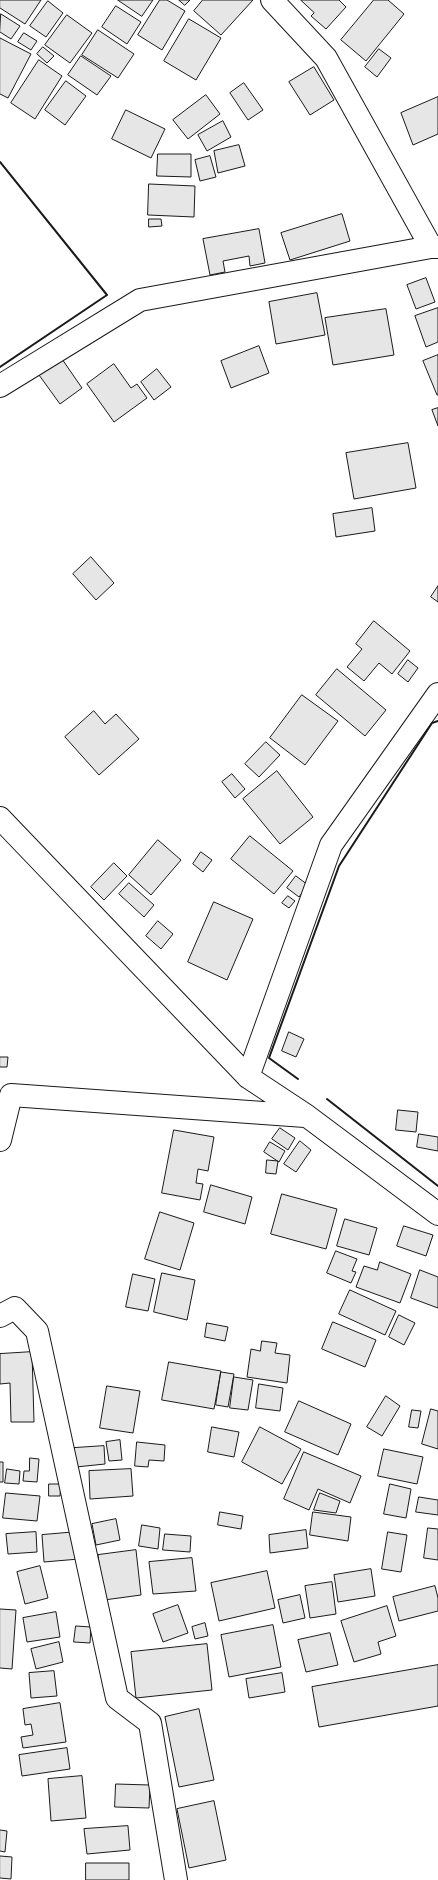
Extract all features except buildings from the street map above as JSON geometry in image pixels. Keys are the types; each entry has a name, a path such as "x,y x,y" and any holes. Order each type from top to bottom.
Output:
{"street":[{"path":"0,386 140,300 434,247 326,58 272,0"},
{"path":"248,1077 331,845 438,694"},
{"path":"0,818 248,1077 307,1116 438,1214"},
{"path":"0,1140 11,1095 307,1116"},
{"path":"0,1316 15,1308 37,1331 117,1698 150,1723 176,1880"}],"wall":[{"path":"0,162 107,295 0,367"},
{"path":"298,1079 269,1058 339,866 432,723 438,721"},
{"path":"327,1099 438,1186"}]}
